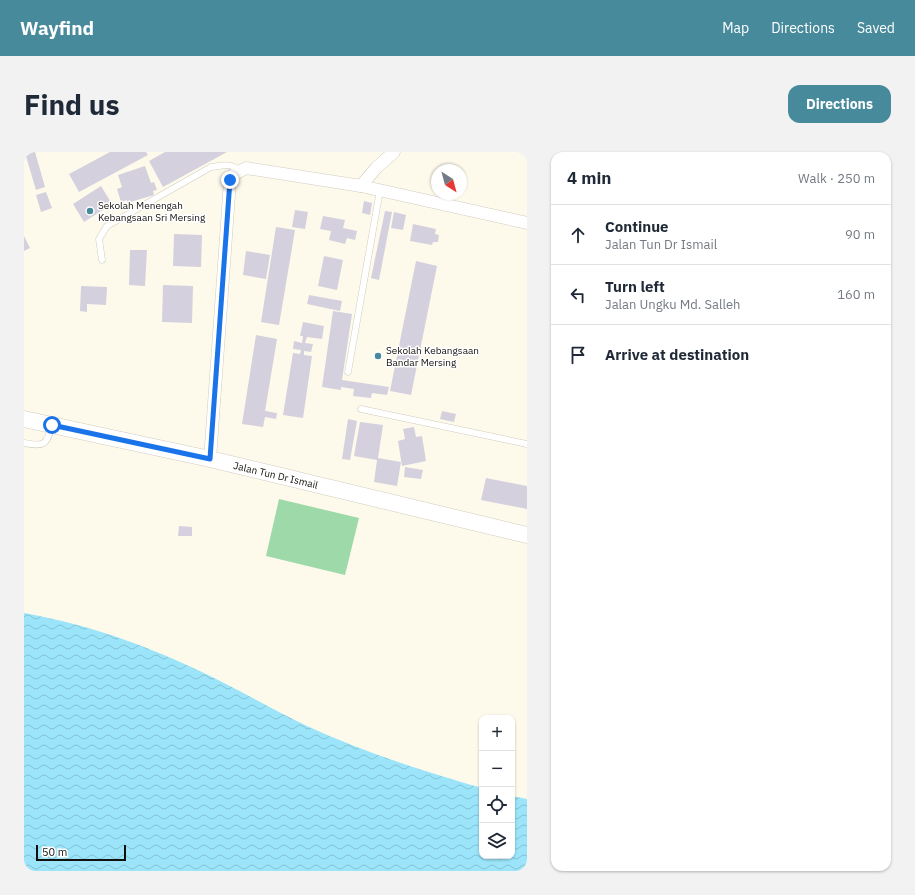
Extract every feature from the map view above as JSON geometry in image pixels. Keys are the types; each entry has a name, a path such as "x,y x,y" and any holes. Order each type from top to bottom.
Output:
{"street":[{"path":"361,186 376,168 394,152"},
{"path":"210,459 230,180 238,171 246,168 361,186 527,223"},
{"name":"Jalan Tun Dr Ismail","path":"24,419 210,459 527,535"}],"lane":[{"path":"102,260 100,239 107,226 212,168 226,165 233,166 238,171"},
{"path":"348,372 380,190"},
{"path":"361,409 527,444"},
{"path":"24,444 39,446 43,444 47,441 52,425"}],"green space":[{"path":"279,499 359,518 345,575 266,556"}],"water":[{"path":"24,613 76,624 127,640 200,671 297,721 328,735 393,760 479,787 479,859 515,859 515,797 527,799 527,871 24,871"}],"building":[{"path":"35,152 45,187 36,190 25,153"},
{"path":"110,152 146,152 148,155 79,192 69,174"},
{"path":"165,152 227,152 163,187 149,161"},
{"path":"145,166 151,183 154,182 157,190 153,191 154,195 127,203 127,200 121,202 117,189 122,187 118,175"},
{"path":"101,186 112,204 84,222 73,204"},
{"path":"46,192 52,208 41,212 36,195"},
{"path":"364,201 372,203 370,215 362,213"},
{"path":"295,210 308,212 305,229 292,227"},
{"path":"385,211 392,212 379,280 371,278"},
{"path":"394,212 406,215 403,230 391,228"},
{"path":"323,216 345,220 343,228 357,231 355,240 347,238 345,244 329,240 331,231 320,229"},
{"path":"413,224 436,229 435,234 439,235 438,242 433,242 432,245 410,241"},
{"path":"276,227 295,230 279,325 261,322"},
{"path":"174,234 202,235 201,267 173,266"},
{"path":"24,236 30,248 24,251"},
{"path":"130,250 147,250 145,286 129,285"},
{"path":"246,251 270,255 266,279 243,275"},
{"path":"324,256 343,260 337,290 318,286"},
{"path":"416,261 437,266 411,395 390,391"},
{"path":"163,285 193,286 192,323 162,322"},
{"path":"81,286 107,287 106,305 87,304 87,312 80,311"},
{"path":"309,295 342,301 340,311 307,304"},
{"path":"333,311 352,314 342,380 389,387 387,395 372,393 371,398 353,396 354,389 341,387 341,390 322,387"},
{"path":"303,322 324,326 322,339 307,337 305,343 313,344 311,352 304,351 304,355 312,356 303,418 283,415 293,353 300,354 301,350 293,349 294,341 302,343 303,336 300,336"},
{"path":"256,335 277,339 265,411 277,413 276,419 265,417 263,427 242,424"},
{"path":"442,411 456,414 454,422 440,419"},
{"path":"348,419 357,421 350,460 342,459"},
{"path":"360,422 383,425 378,458 401,462 397,486 374,482 377,460 354,456"},
{"path":"414,427 416,437 422,436 426,461 402,466 398,441 405,439 403,429"},
{"path":"405,467 423,470 421,479 404,477"},
{"path":"486,478 527,486 527,509 481,500"},
{"path":"179,526 192,527 192,536 178,536"}],"place":[{"name":"Sekolah Menengah Kebangsaan Sri Mersing","path":"90,211"},
{"name":"Sekolah Kebangsaan Bandar Mersing","path":"378,356"}],"route":[{"path":"52,425 210,459 230,180"}]}
